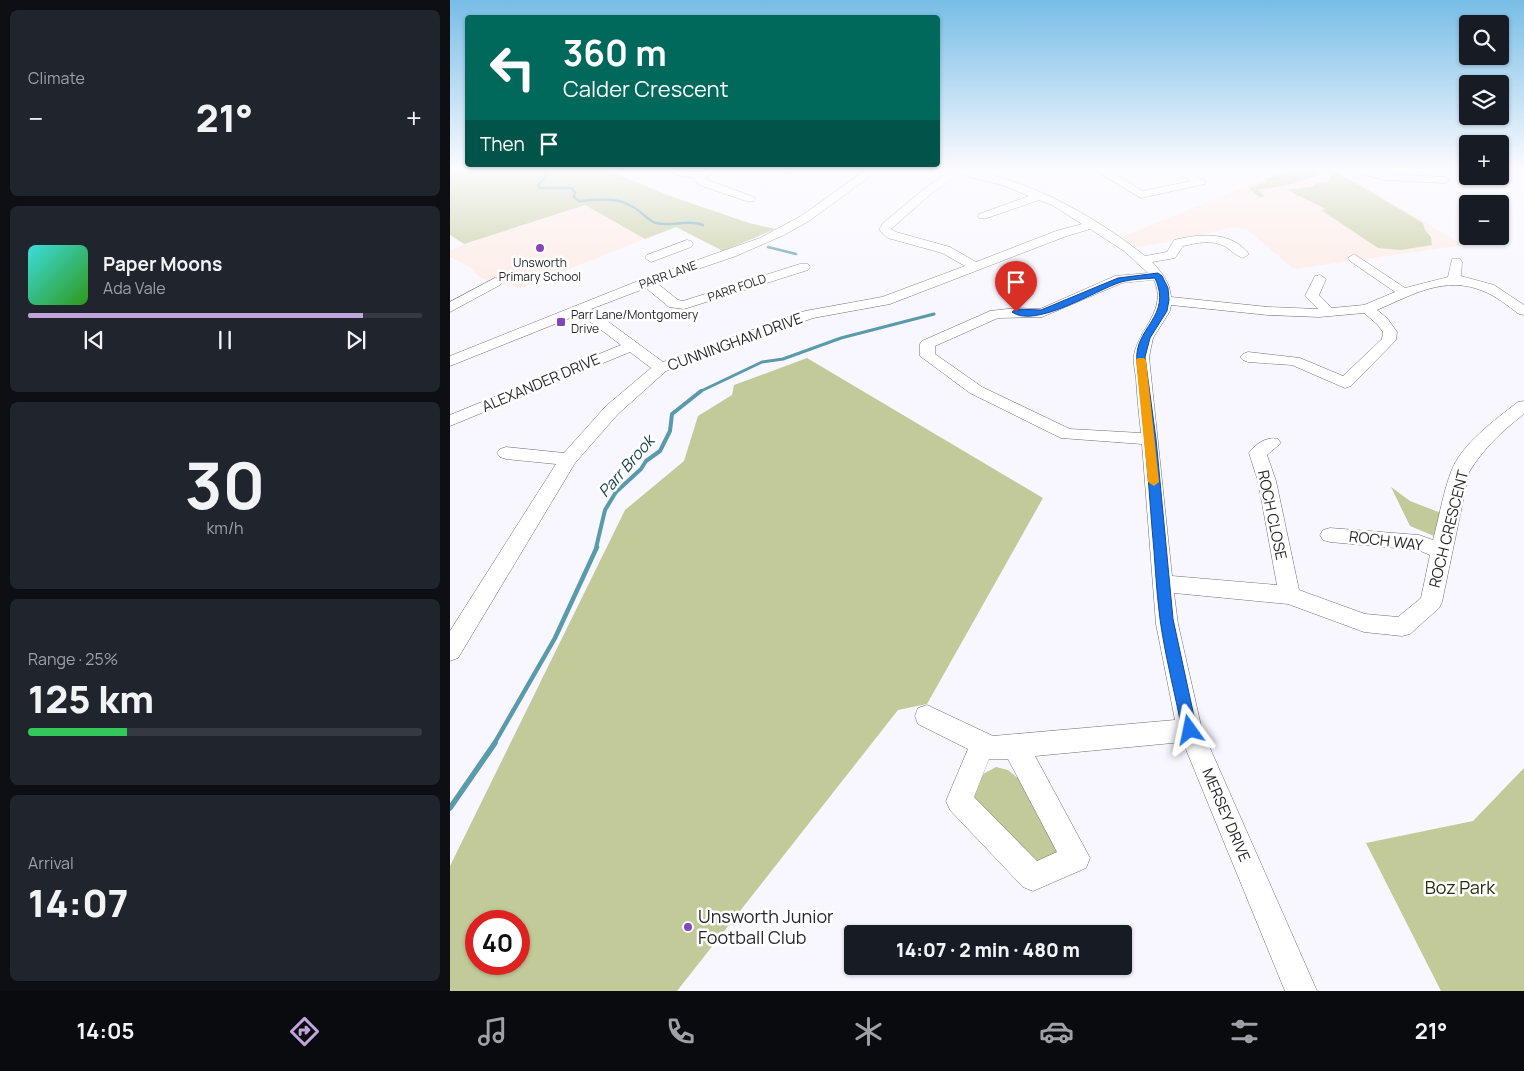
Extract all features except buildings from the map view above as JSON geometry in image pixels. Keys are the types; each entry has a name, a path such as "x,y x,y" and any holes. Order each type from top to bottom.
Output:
{"street":[{"name":"PARR LANE","path":"450,361 582,308 766,239 811,215"},
{"path":"898,215 887,225 885,230 892,235 946,250 976,267"},
{"path":"1075,215 1093,225 1143,260 1158,276 1164,288 1165,300 1268,311 1329,312 1367,309 1418,286 1456,279 1474,282 1489,288 1524,311"},
{"name":"CUNNINGHAM DRIVE","path":"450,651 568,459 612,410 661,368 810,314 885,302 1060,234 1093,225"},
{"path":"1170,256 1178,243 1207,237 1231,244 1243,254"},
{"path":"651,258 687,244"},
{"path":"673,250 702,263"},
{"path":"1143,260 1170,256 1182,266"},
{"path":"1354,258 1403,292"},
{"path":"1456,262 1454,275 1456,279"},
{"name":"PARR FOLD","path":"648,283 674,304 684,305 804,267"},
{"path":"1150,439 1068,434 976,390 928,356 927,344 995,314 1016,312 1042,313 1120,279 1158,276"},
{"path":"1320,279 1312,296 1329,312"},
{"path":"450,308 496,282"},
{"name":"MERSEY DRIVE","path":"1165,300 1163,311 1146,338 1141,357 1167,624 1190,730 1301,991"},
{"path":"582,308 661,368"},
{"path":"1248,357 1296,361 1345,383 1389,340 1390,332 1382,321 1367,309"},
{"name":"ALEXANDER DRIVE","path":"450,421 631,346"},
{"name":"ROCH CRESCENT","path":"1162,584 1289,595 1364,623 1402,627 1431,602 1460,471 1472,452 1492,431 1524,406"},
{"name":"ROCH CLOSE","path":"1272,442 1258,453 1267,481 1289,595"},
{"path":"506,453 568,459"},
{"name":"ROCH WAY","path":"1330,535 1419,542 1441,551"},
{"path":"927,716 992,748 1190,730"},
{"path":"983,743 959,801 1033,877 1076,858 1015,746"}],"shaded area":[{"name":"Unsworth Primary School","path":"553,215 603,215 645,239 521,288 486,280 477,275 472,268 450,257 450,251 464,244"},
{"path":"1175,215 1413,215 1459,243 1459,245 1463,245 1294,269 1246,229 1234,227 1137,247 1122,237"}],"green space":[{"path":"450,215 553,215 464,244 450,235"},
{"path":"603,215 726,215 775,229 723,251 676,227 645,239"},
{"path":"1329,215 1410,215 1423,223 1425,230 1431,237 1432,245 1401,250 1378,248"},
{"path":"807,358 1043,498 927,704 898,710 677,991 450,991 450,866 625,510 684,461 698,416 732,395 734,385"},
{"path":"1391,487 1410,501 1441,513 1434,536 1410,526"},
{"path":"996,767 1008,770 1020,780 1060,850 1056,858 1034,868 970,797 983,774"},
{"name":"Boz Park","path":"1524,768 1524,991 1441,991 1366,843 1473,821"}],"waterway":[{"name":"Parr Brook","path":"644,215 656,223 662,224 697,223 703,225"},
{"name":"Parr Brook","path":"768,247 796,254"},
{"name":"Parr Brook","path":"701,391 762,362 783,359 841,338 934,314"},
{"name":"Parr Brook","path":"596,548 605,510 616,492 641,469 646,461 660,451 670,431 672,414 701,391"},
{"name":"Parr Brook","path":"494,744 555,638 597,547"},
{"name":"Parr Brook","path":"450,808 495,743"}],"slow traffic":[{"path":"1141,360 1154,482"}],"place":[{"name":"Unsworth Primary School","path":"540,248"},
{"name":"Parr Lane/Montgomery Drive","path":"561,322"},
{"name":"Unsworth Junior Football Club","path":"688,927"}],"route":[{"path":"1016,312 1042,313 1055,309 1120,279 1158,276 1164,288 1165,300 1163,311 1146,338 1141,357 1166,619 1190,730"}]}
